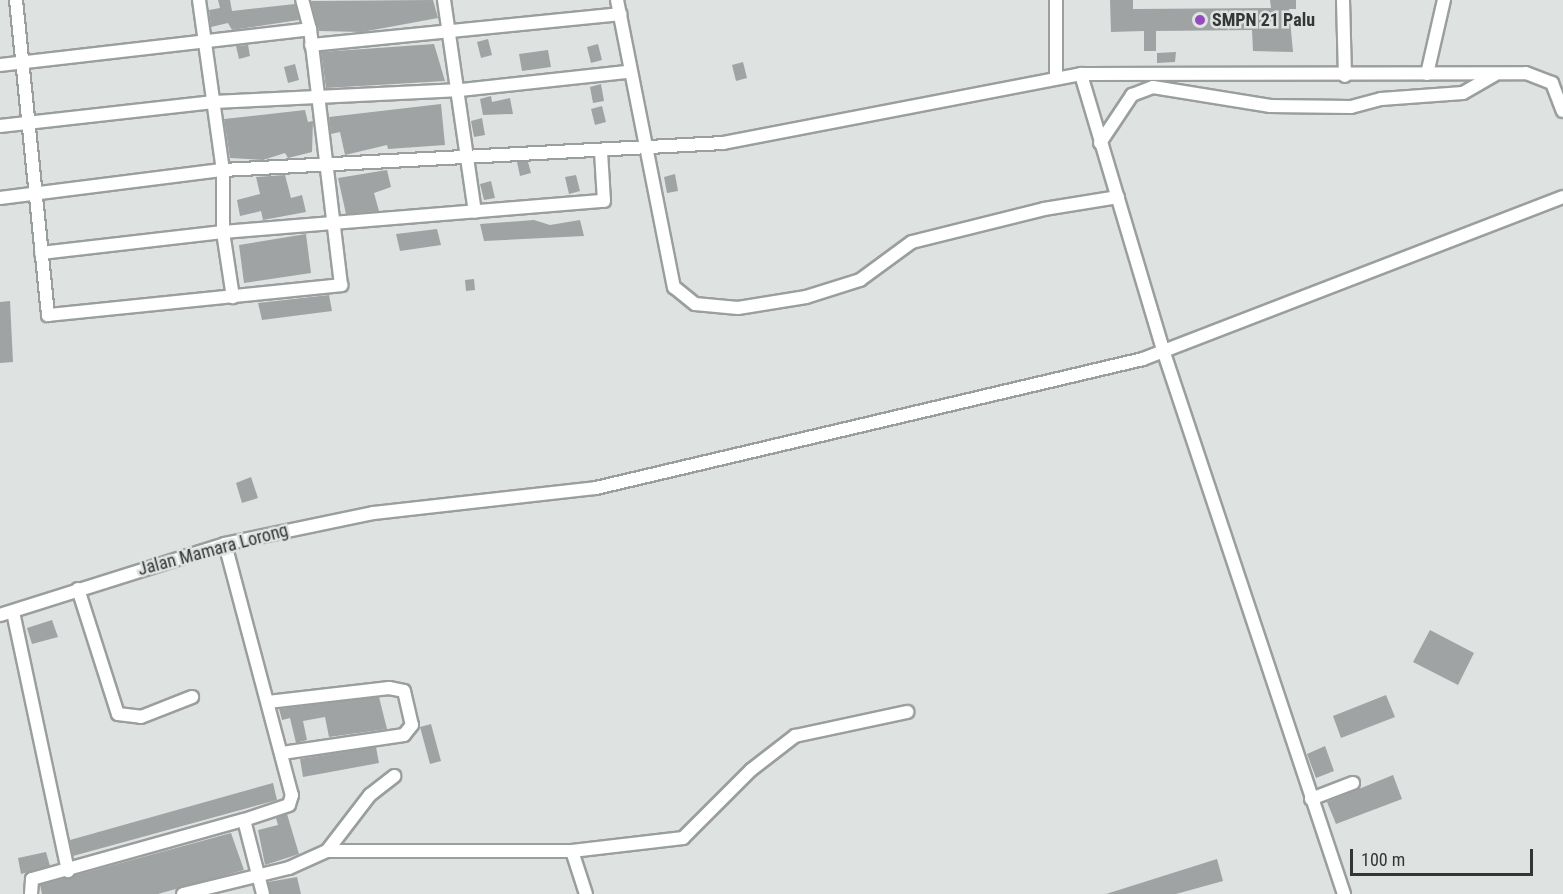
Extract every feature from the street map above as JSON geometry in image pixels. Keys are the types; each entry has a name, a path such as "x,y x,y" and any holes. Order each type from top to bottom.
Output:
{"street":[{"path":"16,0 32,190 48,315 341,285 331,225 310,29 302,0"},
{"path":"199,0 223,170 224,232 233,297"},
{"path":"444,0 451,27 461,90 471,159 475,212"},
{"path":"616,0 620,14 627,72 674,287 710,309 806,297 860,280 912,242 1044,209 1118,197"},
{"path":"1056,0 1056,78"},
{"path":"1343,0 1345,76"},
{"path":"1427,74 1444,0"},
{"path":"311,45 451,27 620,14"},
{"path":"0,65 21,65 204,40 310,29"},
{"path":"0,126 214,102 316,100 461,90 627,72"},
{"path":"1100,143 1132,95 1153,87 1270,106 1351,107 1381,99 1463,93 1499,73"},
{"path":"0,198 32,190 223,170 325,167 643,150 723,143 1081,74 1345,76 1499,73 1540,75 1552,83 1563,111"},
{"path":"1081,74 1164,353 1344,894"},
{"path":"41,253 224,232 604,201 601,152"},
{"name":"Jalan Mamara Lorong","path":"0,615 225,544 430,505 619,483 1164,353 1563,197"},
{"path":"31,894 32,879 68,871 244,820 293,801 225,544"},
{"path":"78,589 118,714 141,717 192,697"},
{"path":"13,612 68,871"},
{"path":"268,702 389,688 404,691 412,725 404,735 282,753"},
{"path":"183,894 256,873 288,868 327,852 572,851 683,838 751,770 795,736 907,712"},
{"path":"327,852 370,795 394,776"},
{"path":"1311,799 1353,783"},
{"path":"244,820 263,894"},
{"path":"572,851 586,894"}],"building":[{"path":"218,0 230,0 232,11 295,4 299,20 232,30 228,23 211,27 209,10 220,8"},
{"path":"433,0 438,18 362,32 319,31 311,1"},
{"name":"SMPN 21 Palu","path":"1110,0 1133,0 1133,9 1271,8 1270,0 1296,0 1296,9 1289,9 1293,52 1253,51 1252,30 1156,31 1156,51 1144,51 1144,31 1111,32"},
{"path":"488,39 492,55 481,58 477,42"},
{"path":"434,44 445,81 326,88 321,52"},
{"path":"598,44 602,60 591,63 587,47"},
{"path":"248,45 250,56 239,59 236,46"},
{"path":"548,50 551,67 522,71 519,54"},
{"path":"1176,52 1175,62 1157,63 1157,53"},
{"path":"743,62 747,78 736,81 732,65"},
{"path":"295,64 299,80 288,83 284,67"},
{"path":"601,84 604,101 593,103 590,87"},
{"path":"491,96 492,102 510,98 513,114 483,115 480,99"},
{"path":"441,104 445,145 388,149 387,145 345,155 340,132 331,134 329,117"},
{"path":"602,106 606,122 595,125 591,109"},
{"path":"305,110 308,122 313,121 312,152 288,158 285,153 263,160 230,158 224,119"},
{"path":"482,118 485,135 474,137 471,121"},
{"path":"517,162 528,162 531,173 520,176"},
{"path":"387,170 391,187 374,193 379,211 346,214 338,178"},
{"path":"675,174 678,191 667,193 664,177"},
{"path":"285,175 291,198 302,195 306,212 263,220 261,211 240,216 237,200 260,194 256,177"},
{"path":"576,175 580,191 569,194 565,177"},
{"path":"491,181 495,198 484,200 480,184"},
{"path":"534,220 550,225 580,220 584,236 484,241 480,224"},
{"path":"437,229 441,245 400,251 396,234"},
{"path":"306,234 311,273 244,283 239,245"},
{"path":"474,279 475,290 466,291 465,280"},
{"path":"329,295 332,311 262,320 258,303"},
{"path":"10,301 13,362 0,363 0,302"},
{"path":"251,477 258,498 242,503 236,483"},
{"path":"52,620 58,637 32,644 27,628"},
{"path":"1430,630 1474,653 1458,685 1413,662"},
{"path":"1386,695 1395,717 1341,738 1333,716"},
{"path":"379,697 387,729 329,737 325,717 303,721 307,740 296,743 290,718 282,720 279,709"},
{"path":"431,724 441,761 430,764 420,727"},
{"path":"1325,746 1334,771 1316,778 1307,754"},
{"path":"376,747 379,763 303,777 300,759"},
{"path":"1393,775 1402,799 1336,824 1327,802"},
{"path":"273,783 277,800 73,856 70,840"},
{"path":"287,814 299,854 265,865 258,830 278,825 276,818"},
{"path":"231,833 244,870 158,894 42,894 40,885"},
{"path":"46,852 50,866 21,874 18,858"},
{"path":"1217,859 1223,881 1176,894 1106,894"},
{"path":"297,877 301,894 271,894 268,882"}],"place":[{"name":"SMPN 21 Palu","path":"1200,20"}]}
